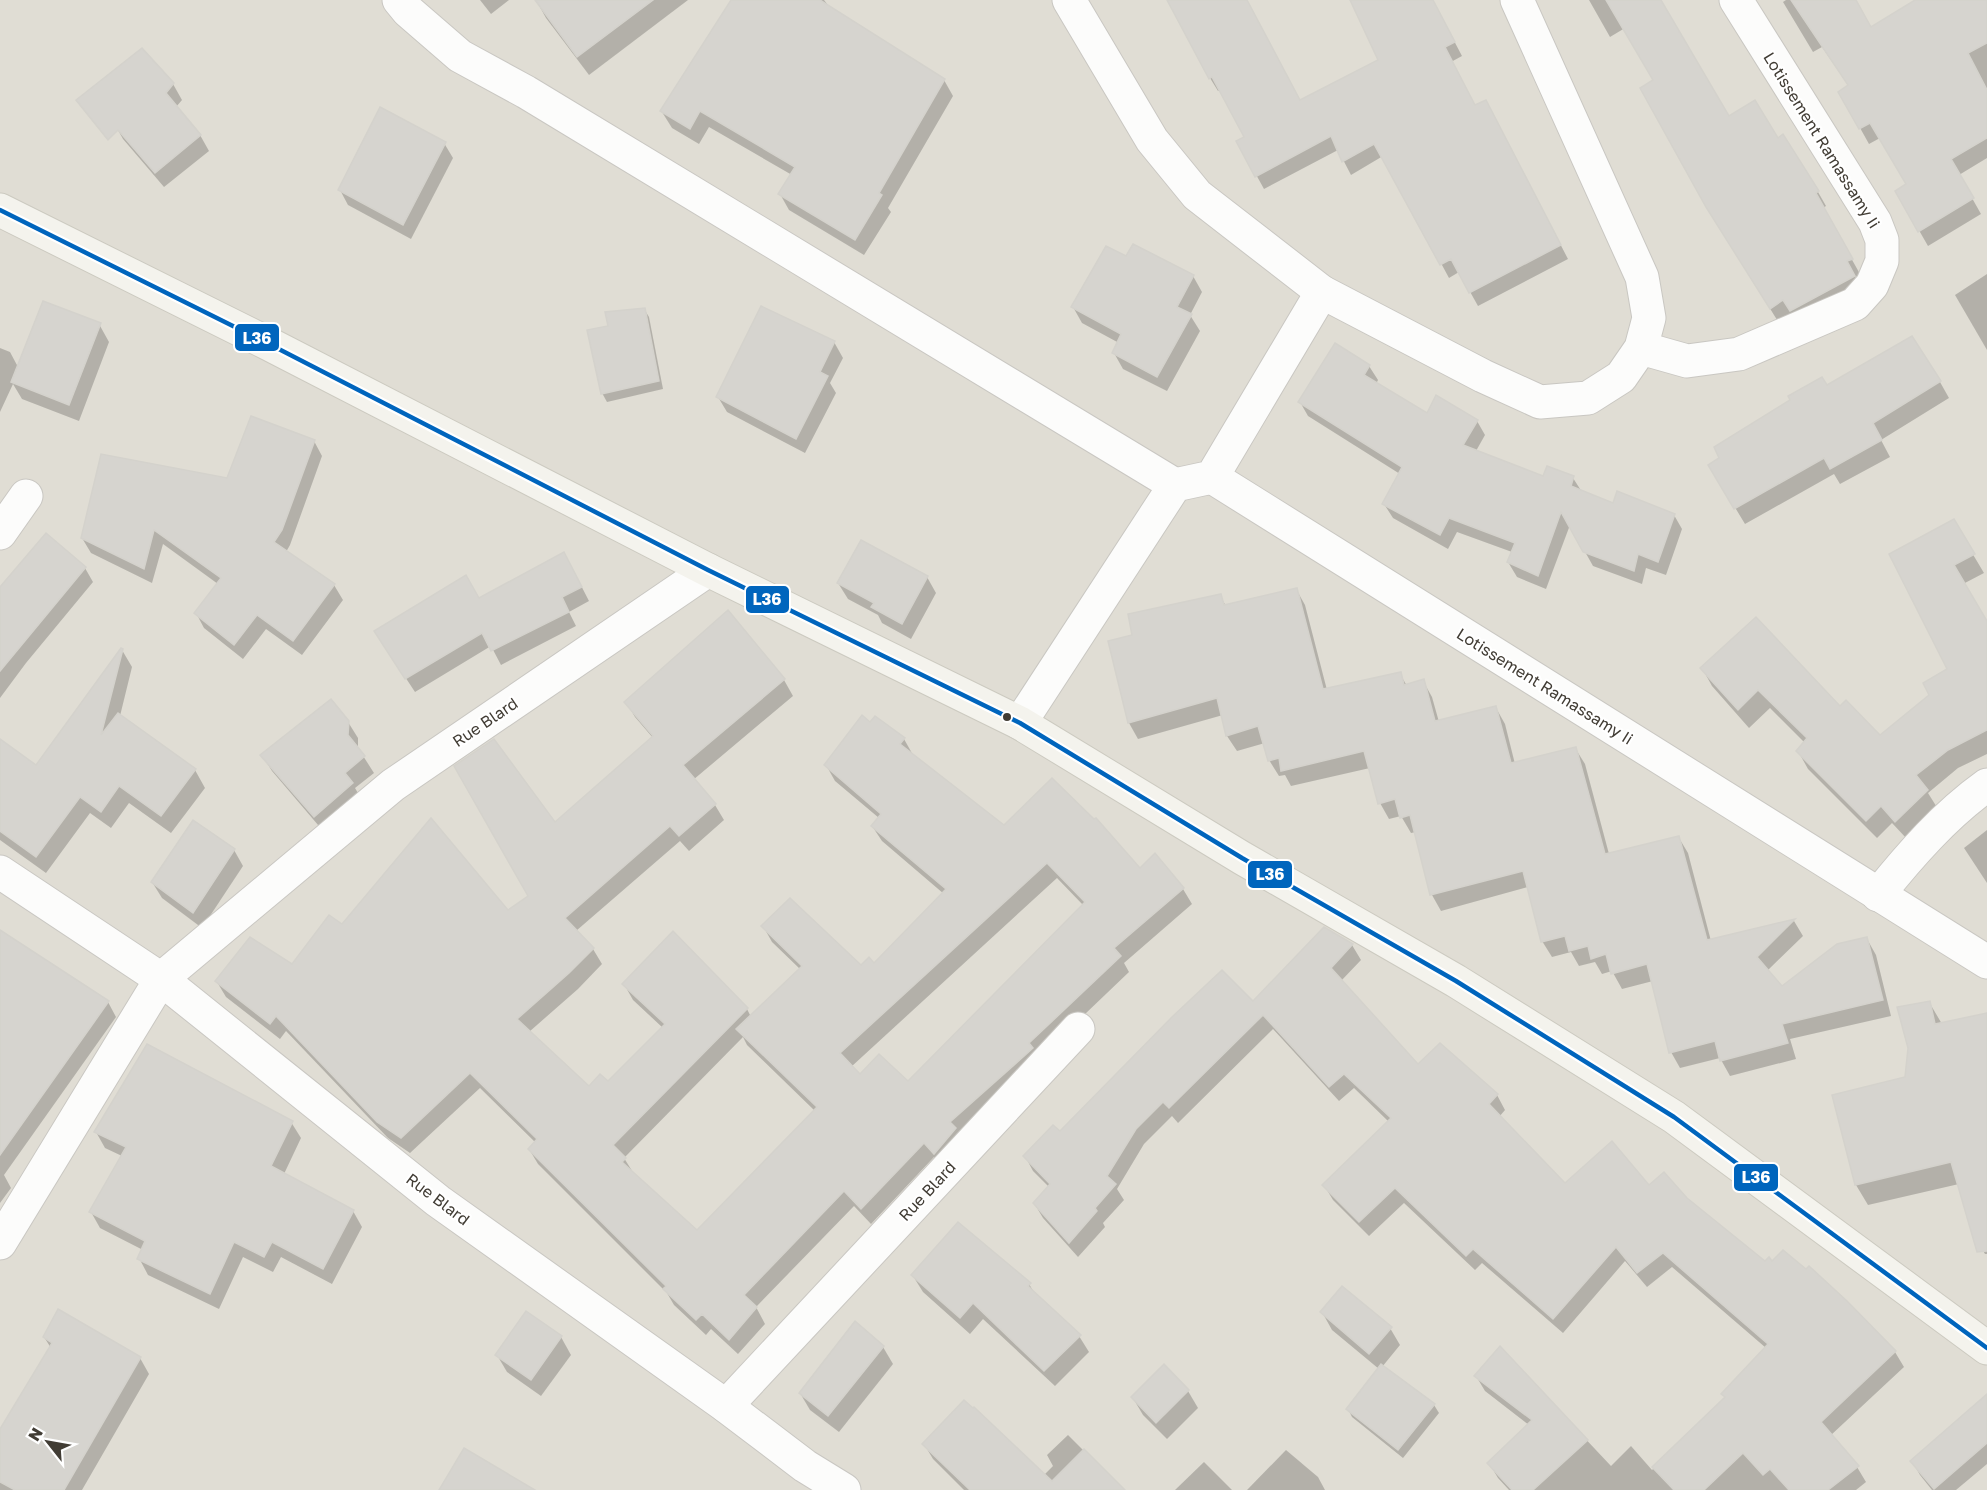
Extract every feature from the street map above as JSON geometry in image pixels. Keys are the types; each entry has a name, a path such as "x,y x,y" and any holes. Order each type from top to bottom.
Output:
{"street":[{"path":"399,0 460,56 547,104 1175,485 1212,477 1322,292"},
{"path":"1069,0 1152,140 1197,195 1322,292 1483,376 1540,402 1588,398 1621,377 1641,348 1649,318 1642,277 1517,0"},
{"name":"Lotissement Ramassamy Ii","path":"1641,348 1687,361 1739,354 1856,304 1872,285 1882,261 1882,240 1875,222 1736,0"},
{"path":"0,210 270,344 708,570 1020,723 1242,858 1456,981 1674,1117 1987,1348"},
{"name":"Lotissement Ramassamy Ii","path":"1212,477 1987,962"},
{"path":"1020,723 1175,485"},
{"path":"0,533 26,496"},
{"name":"Rue Blard","path":"0,1243 161,979 393,785 708,570"},
{"path":"1878,895 1907,859 1970,797 1987,785"},
{"name":"Rue Blard","path":"0,872 161,979 438,1201 726,1406 805,1466 844,1490"},
{"name":"Rue Blard","path":"726,1406 1078,1029"}],"shaded area":[{"path":"0,0 1987,0 1987,1490 0,1490"}],"building":[{"path":"535,0 653,0 577,57"},
{"path":"731,0 820,0 945,79 879,193 882,195 855,240 778,194 795,167 700,111 690,129 660,111"},
{"path":"1167,0 1247,0 1300,100 1378,60 1350,0 1433,0 1455,42 1445,47 1475,105 1486,100 1561,245 1469,293 1451,259 1440,265 1374,144 1342,162 1331,136 1255,177 1236,141 1244,137 1212,77 1209,79"},
{"path":"1606,0 1661,0 1729,116 1755,100 1778,138 1783,134 1819,191 1816,193 1853,259 1847,261 1855,276 1790,311 1783,300 1770,309 1706,207 1640,88 1653,80"},
{"path":"1791,0 1856,0 1871,27 1915,0 1987,0 1987,43 1968,53 1987,90 1987,138 1951,159 1974,198 1918,232 1895,191 1906,184 1870,123 1859,129 1838,92 1848,85"},
{"path":"142,48 174,83 166,93 201,135 155,173 118,130 108,140 76,100"},
{"path":"380,107 446,142 403,225 338,190"},
{"path":"1133,244 1194,275 1177,307 1192,314 1157,377 1112,353 1121,334 1071,307 1106,246 1126,256"},
{"path":"43,301 101,323 69,405 11,382"},
{"path":"761,306 835,341 820,372 828,376 796,439 716,397"},
{"path":"645,308 659,381 601,394 587,330 608,326 605,312"},
{"path":"1912,336 1941,381 1873,423 1882,440 1830,469 1824,458 1734,509 1708,465 1719,458 1714,447 1790,400 1788,396 1822,377 1827,385"},
{"path":"1335,343 1370,365 1364,375 1427,413 1436,395 1478,420 1463,445 1543,476 1547,466 1574,476 1571,486 1613,503 1617,491 1675,514 1658,562 1638,554 1634,571 1583,552 1561,512 1538,576 1507,562 1515,543 1449,518 1440,535 1382,504 1402,467 1298,402"},
{"path":"251,416 315,440 282,530 274,542 335,584 293,641 257,615 234,645 194,613 221,578 154,530 144,569 81,538 101,454 227,478"},
{"path":"1954,519 1975,554 1954,565 1987,621 1987,730 1948,750 1916,775 1928,790 1895,822 1881,806 1866,821 1796,751 1807,738 1758,690 1738,710 1700,668 1756,617 1840,706 1846,700 1880,735 1929,695 1923,683 1947,669 1889,554"},
{"path":"46,533 86,567 0,671 0,587"},
{"path":"861,540 928,576 902,624 871,607 874,603 837,583"},
{"path":"564,552 582,587 562,597 569,612 491,651 482,633 405,679 374,631 466,575 479,598"},
{"path":"1297,588 1323,689 1401,672 1404,685 1424,679 1435,721 1496,706 1511,763 1576,747 1605,854 1679,836 1707,940 1795,919 1757,957 1782,986 1837,944 1867,937 1883,1000 1782,1024 1788,1043 1720,1061 1715,1041 1669,1053 1647,964 1611,974 1606,954 1591,959 1588,946 1569,951 1565,936 1541,942 1523,871 1430,895 1410,815 1400,818 1395,799 1378,804 1364,751 1281,771 1279,758 1268,761 1258,726 1226,736 1217,698 1128,723 1108,641 1132,635 1128,614 1221,594 1224,605"},
{"path":"728,610 785,679 683,765 716,804 679,836 670,826 565,918 594,948 517,1019 589,1086 600,1074 608,1081 665,1024 622,984 673,931 748,1008 613,1145 626,1158 622,1162 697,1230 817,1107 736,1029 802,966 761,926 790,898 861,965 869,957 874,963 946,889 871,826 881,814 824,765 862,715 870,722 875,716 905,738 900,744 1004,825 1052,778 1094,819 1096,818 1140,868 1155,853 1184,888 1114,948 1121,956 1029,1043 1033,1048 950,1122 956,1128 934,1154 924,1143 861,1209 844,1191 744,1295 757,1307 729,1340 702,1314 696,1320 663,1289 666,1286 528,1149 537,1139 470,1073 401,1138 377,1122 276,1016 270,1024 215,981 250,937 292,964 329,915 342,924 431,818 508,910 528,896 454,766 494,739 555,822 653,736 624,702","holes":["1047,863 1085,902 908,1081 879,1054 860,1074 840,1053"]},
{"path":"121,648 123,649 101,735 118,713 196,769 161,816 119,786 101,812 80,797 36,857 0,831 0,739 36,765"},
{"path":"331,699 349,721 348,735 365,756 345,773 353,783 314,817 260,755"},
{"path":"193,820 235,849 193,913 151,882"},
{"path":"1324,927 1353,944 1331,968 1418,1064 1440,1043 1498,1094 1489,1104 1565,1183 1612,1141 1649,1185 1664,1172 1687,1198 1765,1261 1769,1257 1772,1261 1783,1250 1806,1269 1809,1266 1847,1301 1896,1351 1821,1422 1859,1466 1828,1490 1789,1490 1770,1469 1763,1475 1743,1453 1704,1490 1674,1490 1652,1467 1725,1397 1721,1394 1768,1344 1663,1253 1637,1273 1616,1247 1553,1319 1473,1249 1466,1256 1395,1188 1359,1222 1322,1185 1391,1118 1344,1074 1329,1087 1263,1015 1169,1108 1163,1102 1136,1129 1107,1176 1116,1184 1095,1208 1097,1211 1069,1243 1033,1203 1050,1184 1023,1156 1053,1125 1060,1131 1172,1017 1222,970 1253,1001"},
{"path":"0,930 109,1001 0,1155"},
{"path":"1930,1001 1935,1024 1987,1013 1987,1251 1977,1252 1951,1162 1855,1185 1832,1095 1905,1077 1908,1048 1897,1007"},
{"path":"147,1044 293,1121 271,1166 354,1210 323,1269 272,1242 264,1257 234,1242 210,1294 137,1259 145,1241 89,1212 126,1147 94,1132"},
{"path":"958,1222 1031,1283 1028,1286 1081,1335 1044,1371 973,1303 960,1318 911,1275"},
{"path":"1342,1286 1392,1327 1369,1354 1320,1312"},
{"path":"58,1309 141,1357 64,1490 15,1490 0,1482 0,1429 52,1343 43,1337"},
{"path":"526,1311 562,1336 531,1380 495,1355"},
{"path":"855,1321 884,1346 828,1416 799,1393"},
{"path":"1500,1346 1588,1440 1533,1490 1512,1490 1487,1463 1532,1420 1474,1376"},
{"path":"1164,1364 1189,1390 1156,1423 1131,1397"},
{"path":"1381,1364 1435,1404 1398,1450 1346,1409"},
{"path":"1987,1394 1987,1443 1934,1489 1910,1461"},
{"path":"964,1400 1052,1481 1084,1449 1125,1490 970,1490 922,1444"},
{"path":"464,1448 535,1490 439,1490"}],"transit line":[{"name":"L36","path":"0,210 269,344 708,570 1020,723 1242,858 1456,981 1674,1117 1987,1348"}]}
